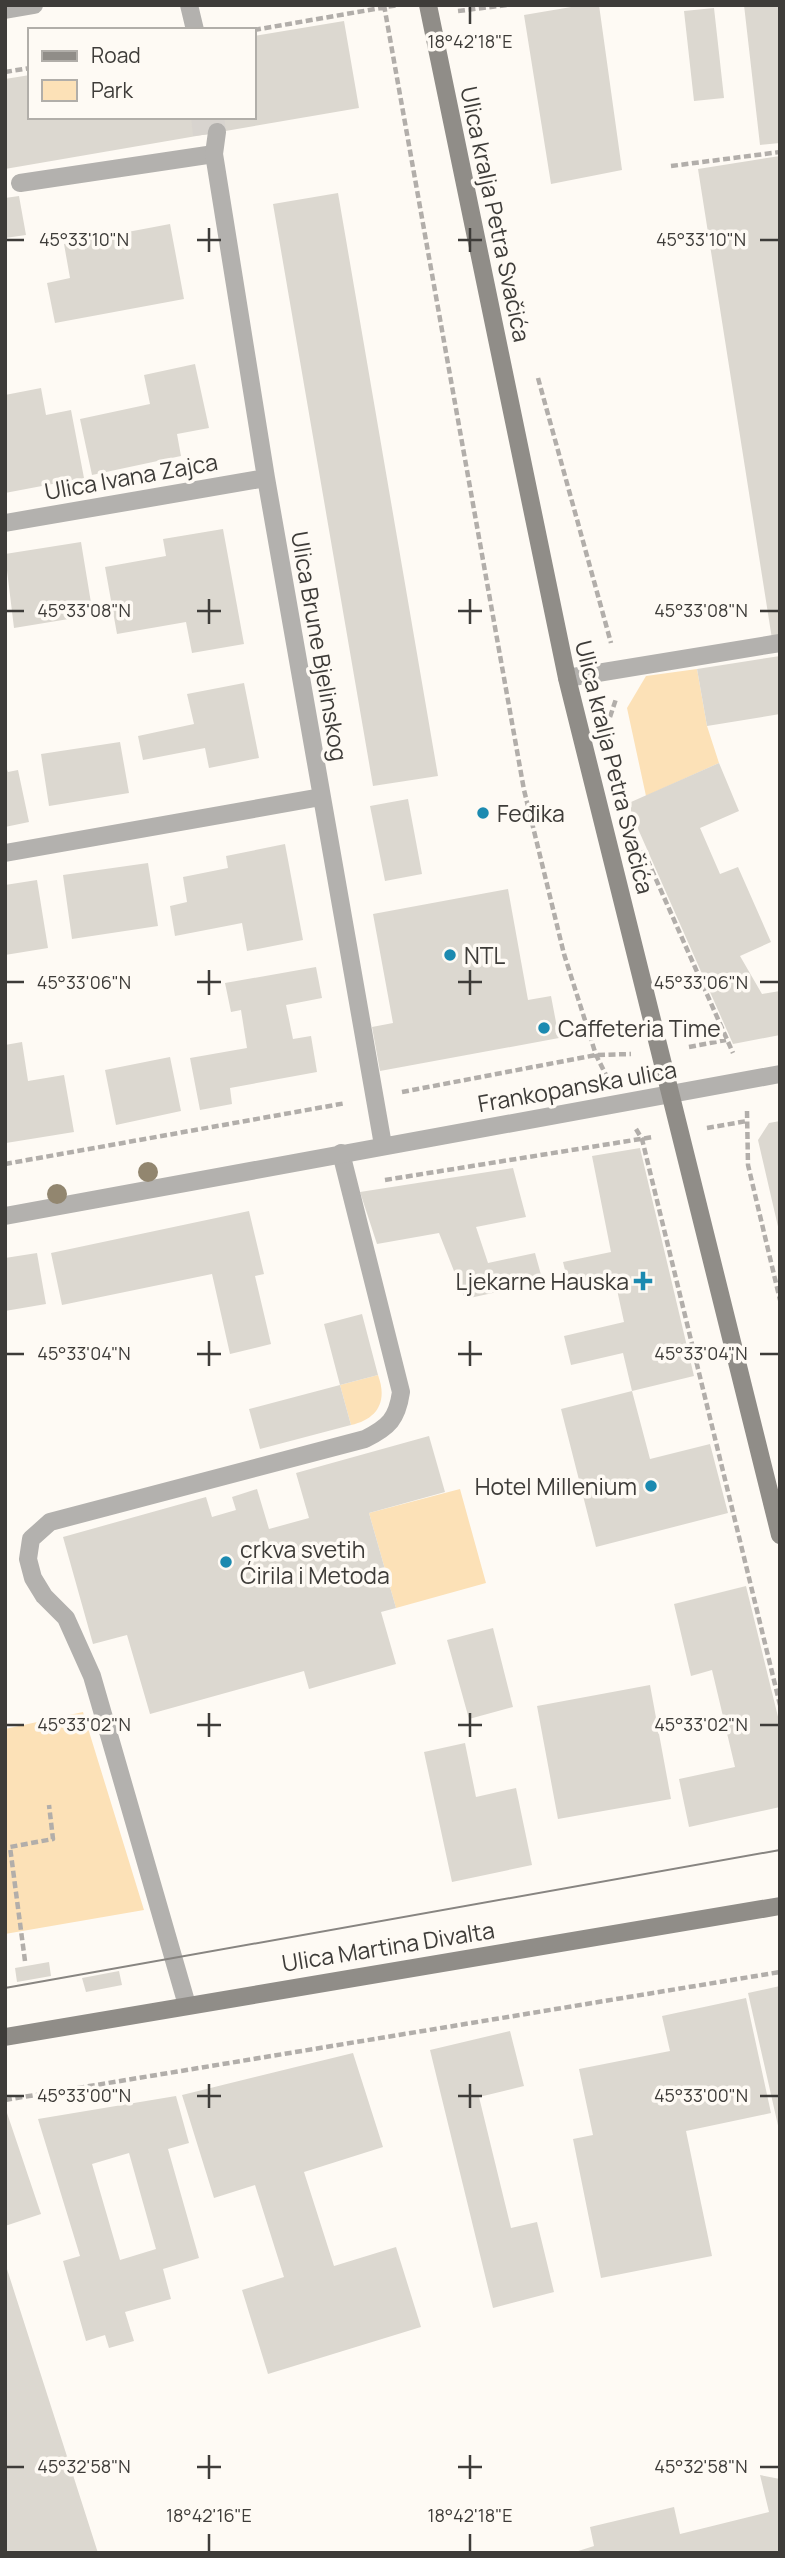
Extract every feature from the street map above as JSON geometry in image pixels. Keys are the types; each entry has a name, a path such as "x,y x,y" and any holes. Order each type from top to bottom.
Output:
{"main road":[{"name":"Ulica kralja Petra Svačića","path":"428,5 567,678 780,1535"},
{"name":"Ulica Martina Divalta","path":"5,2037 780,1906"}],"street":[{"path":"5,10 34,5"},
{"path":"189,5 193,28"},
{"name":"Ulica Brune Bjelinskog","path":"210,134 266,478 383,1145"},
{"path":"20,183 214,154"},
{"name":"Ulica Ivana Zajca","path":"5,523 266,478"},
{"path":"567,678 780,643"},
{"path":"5,853 321,796"},
{"name":"Frankopanska ulica","path":"5,1216 780,1074"},
{"path":"187,2005 92,1676 66,1618 44,1596 33,1578 28,1559 31,1539 50,1522 365,1438 388,1427 398,1413 401,1392 341,1153"}],"path":[{"path":"256,30 398,5"},
{"path":"457,11 507,5"},
{"path":"384,7 524,790 564,954 596,1055 642,1139 780,1705"},
{"path":"5,72 28,68"},
{"path":"671,166 780,152"},
{"path":"25,1961 9,1847 53,1839 49,1805"},
{"path":"5,2100 780,1972"}],"green space":[{"path":"697,669 707,726 719,763 646,796 627,708 646,676"},
{"path":"378,1375 382,1393 378,1408 368,1418 351,1425 340,1385"},
{"path":"460,1489 486,1583 396,1608 369,1513"},
{"path":"83,1712 144,1910 5,1934 5,1729"}],"building":[{"path":"583,5 599,5 622,170 551,184 524,15"},
{"path":"744,5 780,5 780,143 760,145"},
{"path":"714,8 724,98 694,101 684,11"},
{"path":"344,21 359,108 5,169 5,79 28,75 28,119 256,119 256,36"},
{"path":"780,156 780,638 772,639 698,169"},
{"path":"338,193 438,776 373,786 273,204"},
{"path":"19,196 26,235 5,238 5,198"},
{"path":"170,224 184,299 55,323 47,283 70,278 64,244"},
{"path":"195,364 209,428 177,434 181,456 92,475 80,419 150,404 144,375"},
{"path":"41,388 46,415 71,410 84,478 5,493 5,395"},
{"path":"223,529 244,644 192,653 186,622 117,634 105,567 166,556 163,539"},
{"path":"81,542 93,615 14,628 5,554"},
{"path":"780,656 780,714 707,726 697,669"},
{"path":"244,683 259,758 209,768 205,748 143,760 138,736 194,724 187,694"},
{"path":"120,742 129,793 49,806 41,754"},
{"path":"719,763 739,811 700,828 720,874 738,867 771,942 740,956 762,994 780,991 780,1035 733,1044 631,813 631,802"},
{"path":"5,764 8,772 18,770 29,822 5,827"},
{"path":"408,799 422,874 385,881 370,806"},
{"path":"285,844 303,940 247,951 242,923 175,936 170,906 187,902 183,877 228,868 226,856"},
{"path":"148,863 158,926 72,939 63,875"},
{"path":"37,880 48,948 5,955 5,885"},
{"name":"NTL","path":"508,889 528,1000 551,996 559,1038 380,1071 372,1027 393,1023 373,914"},
{"path":"316,967 322,998 286,1005 293,1039 311,1036 317,1072 230,1088 232,1104 200,1110 190,1058 247,1048 241,1010 231,1012 225,983"},
{"path":"22,1042 28,1081 64,1075 74,1132 6,1143 5,1045"},
{"path":"170,1057 181,1111 116,1125 105,1070"},
{"path":"780,1121 779,1231 758,1140 769,1123"},
{"path":"640,1148 694,1376 632,1391 623,1353 571,1365 564,1336 624,1322 614,1276 569,1286 563,1262 611,1252 592,1156"},
{"path":"513,1168 526,1217 476,1227 488,1263 535,1253 543,1282 465,1299 439,1233 377,1244 360,1192"},
{"path":"249,1211 264,1274 255,1276 271,1344 230,1354 212,1274 62,1305 51,1253"},
{"path":"37,1253 46,1304 5,1311 5,1258"},
{"path":"362,1314 378,1375 340,1385 324,1324"},
{"path":"340,1385 351,1425 260,1449 249,1409"},
{"name":"Hotel Millenium","path":"632,1391 650,1459 710,1444 728,1513 596,1547 561,1409"},
{"name":"crkva svetih Ćirila i Metoda","path":"429,1436 445,1492 369,1513 396,1608 381,1612 396,1664 309,1689 304,1671 150,1714 127,1635 93,1644 63,1537 206,1497 212,1517 236,1510 232,1497 257,1489 269,1529 309,1518 296,1473"},
{"path":"746,1586 780,1725 780,1807 689,1827 679,1779 735,1767 712,1670 691,1676 674,1604"},
{"path":"493,1628 513,1707 469,1719 447,1640"},
{"path":"650,1685 671,1799 558,1819 537,1706"},
{"path":"465,1743 476,1797 516,1788 532,1865 452,1882 424,1752"},
{"path":"49,1962 51,1976 17,1982 15,1968"},
{"path":"119,1971 122,1985 86,1992 82,1978"},
{"path":"780,1986 780,2130 779,2130 748,1993"},
{"path":"746,1998 771,2113 686,2131 712,2256 601,2278 573,2139 593,2135 579,2069 670,2051 662,2016"},
{"path":"510,2031 524,2086 479,2097 511,2228 537,2222 554,2292 493,2308 430,2050"},
{"path":"353,2053 383,2147 304,2172 334,2266 396,2247 421,2327 268,2374 242,2290 284,2277 255,2185 214,2198 182,2095"},
{"path":"176,2096 189,2143 168,2149 199,2258 163,2269 171,2299 125,2312 134,2341 109,2348 105,2335 86,2341 63,2261 80,2256 38,2119","holes":["129,2153 156,2249 120,2260 92,2164"]},
{"path":"5,2107 41,2214 5,2226"},
{"path":"6,2266 98,2553 5,2553"},
{"path":"760,2475 780,2479 780,2553 572,2553 594,2546 590,2527 674,2507 680,2534 769,2512"}],"tunnel":[{"path":"200,119 202,135"},
{"path":"215,119 217,132"}],"tram line":[{"path":"5,1988 780,1850"}],"place":[{"name":"Feđika","path":"483,813"},
{"name":"NTL","path":"450,955"},
{"name":"Caffeteria Time","path":"544,1028"},
{"name":"Ljekarne Hauska","path":"643,1281"},
{"name":"Hotel Millenium","path":"651,1486"},
{"name":"crkva svetih Ćirila i Metoda","path":"226,1562"}]}
